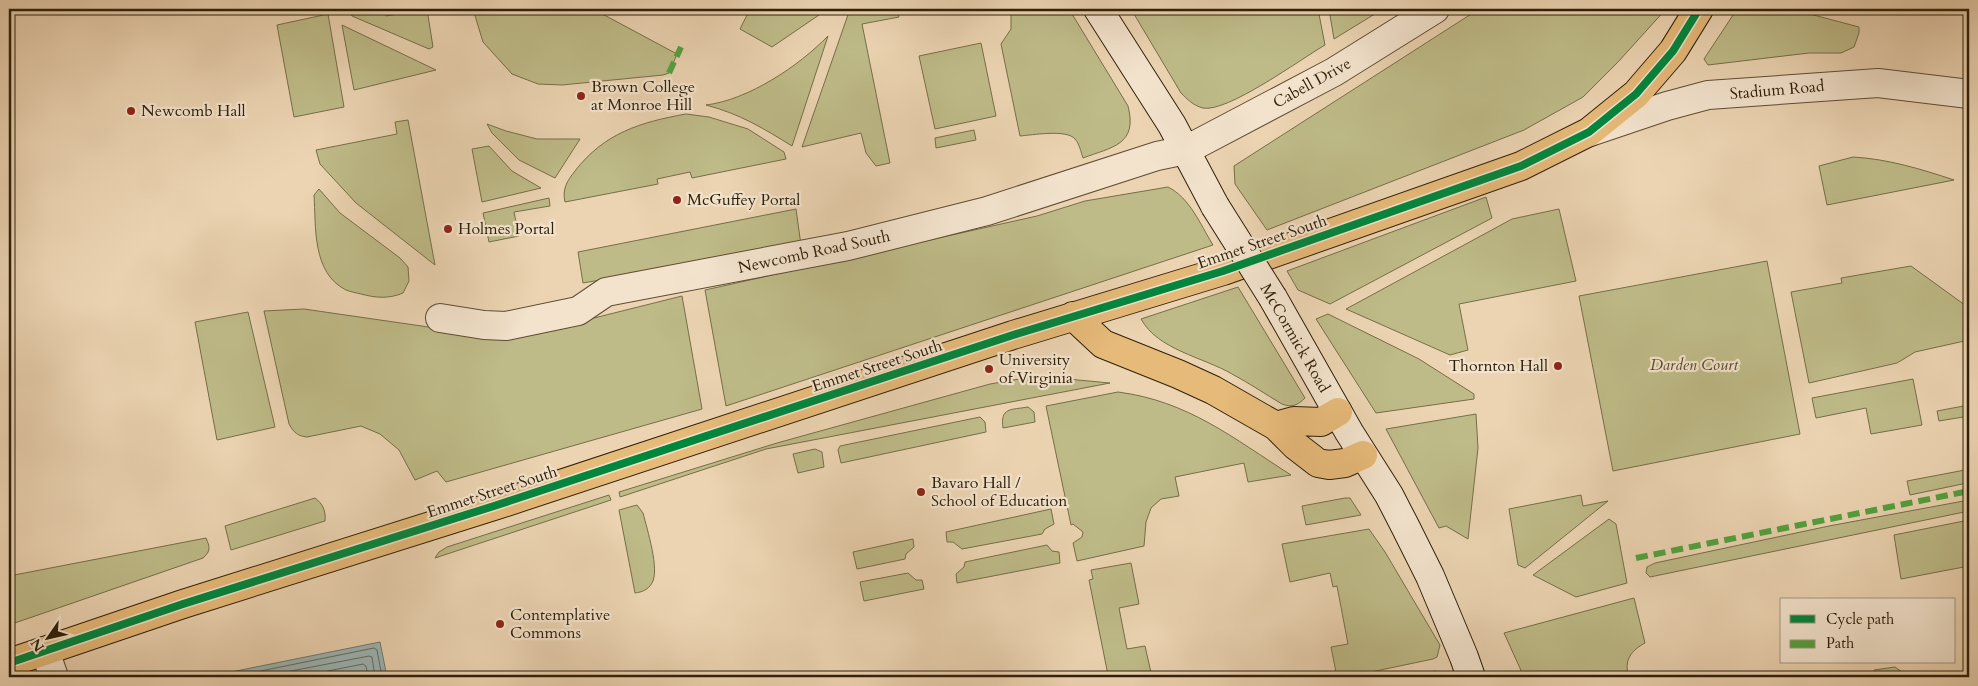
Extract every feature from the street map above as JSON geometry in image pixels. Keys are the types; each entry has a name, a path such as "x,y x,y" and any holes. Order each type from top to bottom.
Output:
{"main road":[{"name":"Emmet Street South","path":"9,663 183,604 494,506 1073,316 1223,271 1512,169 1547,154 1589,132 1636,94 1673,51 1699,9"},
{"path":"1073,316 1103,344 1213,390 1276,426 1296,446 1318,463 1329,465 1345,463 1363,455"},
{"path":"1276,426 1294,421 1321,422 1338,412"}],"street":[{"name":"McCormick Road","path":"1098,9 1186,150 1215,206 1273,298 1363,455 1389,495 1430,576 1471,677"},
{"name":"Cabell Drive","path":"1186,150 1334,72 1435,9"},
{"name":"Stadium Road","path":"1589,132 1667,106 1708,95 1878,83 1969,94"},
{"name":"Newcomb Road South","path":"440,318 484,325 506,326 578,311 606,292 857,244 988,211 1157,156 1186,150"},
{"path":"45,651 54,677"}],"green space":[{"path":"384,9 386,16 427,9 433,47 429,49 352,16 349,10"},
{"path":"473,9 593,9 677,54 669,73 663,75 562,85 538,84 512,74 483,42"},
{"path":"750,9 824,9 819,15 772,47 740,29"},
{"path":"850,9 897,9 899,17 862,24 890,163 876,166 866,153 861,133 802,147"},
{"path":"1011,9 1069,9 1128,106 1130,119 1126,137 1113,147 1083,158 1078,143 1071,136 1049,133 1020,136 1001,44 1011,29"},
{"path":"1131,9 1318,9 1325,45 1246,94 1214,107 1203,108 1188,100 1181,93"},
{"path":"1329,9 1383,9 1334,39"},
{"path":"1479,9 1666,9 1583,97 1524,130 1267,230 1235,184 1234,166"},
{"path":"1737,9 1791,9 1859,27 1859,33 1854,47 1841,53 1809,53 1708,65 1704,59"},
{"path":"328,14 344,107 294,117 277,25"},
{"path":"342,25 436,70 354,90"},
{"path":"828,36 792,146 751,122 706,105 739,96 772,80 803,59"},
{"path":"981,43 996,116 935,129 919,56"},
{"path":"686,114 709,117 748,129 784,152 786,159 692,178 690,172 657,179 658,184 565,202 565,189 570,178 586,158 598,147 624,131 654,121"},
{"path":"408,120 435,265 356,203 320,164 316,150 397,134 395,122"},
{"path":"487,124 537,139 580,139 555,178 519,160 492,133"},
{"path":"974,130 976,140 936,148 935,138"},
{"path":"489,146 512,171 541,188 482,202 472,149"},
{"path":"1853,157 1904,165 1954,180 1827,205 1819,166"},
{"path":"1168,187 1176,192 1188,205 1213,245 726,406 705,290 1037,216 1085,201"},
{"path":"319,189 340,213 400,258 408,267 409,281 403,293 393,296 372,296 346,290 335,282 321,261 318,248 314,195"},
{"path":"1486,197 1492,218 1330,304 1298,290 1287,271"},
{"path":"549,198 550,206 514,212 519,236 489,242 483,213"},
{"path":"796,209 801,245 583,283 578,252"},
{"path":"1559,209 1576,281 1459,304 1468,350 1450,355 1346,309 1512,219"},
{"name":"Darden Court","path":"1767,261 1800,434 1613,471 1579,296"},
{"path":"1911,266 1969,308 1969,340 1915,352 1897,363 1809,383 1791,292 1842,283 1841,278"},
{"path":"1238,287 1305,398 1297,404 1289,406 1282,404 1232,374 1170,346 1149,330 1141,319"},
{"path":"682,296 702,409 446,482 437,471 415,480 399,450 380,434 361,426 307,437 295,432 289,424 264,311 304,309 477,334 538,332"},
{"path":"248,312 275,427 217,440 195,322"},
{"path":"1328,314 1419,359 1474,394 1474,399 1376,413 1316,319"},
{"path":"1046,377 1110,383 766,449 620,497 619,492 777,443 990,384"},
{"path":"1913,379 1922,425 1871,434 1866,408 1816,418 1812,398"},
{"path":"1118,392 1143,397 1188,412 1229,435 1291,475 1248,482 1244,463 1175,477 1179,496 1161,499 1151,508 1146,522 1144,546 1077,561 1073,543 1082,537 1083,532 1073,524 1071,525 1046,406"},
{"path":"1969,405 1969,416 1939,421 1937,411"},
{"path":"1028,407 1034,412 1035,422 1003,428 1003,416 1005,413 1012,409"},
{"path":"1476,414 1478,448 1468,539 1446,526 1439,528 1386,429"},
{"path":"980,417 985,422 986,432 841,463 838,450 840,446"},
{"path":"815,449 822,452 824,467 798,473 793,454"},
{"path":"1965,470 1967,483 1910,495 1907,481"},
{"path":"609,495 611,500 435,558 439,552 447,547"},
{"path":"1581,495 1583,506 1608,501 1525,568 1518,565 1509,509"},
{"path":"315,498 323,508 325,521 231,550 225,526"},
{"path":"1350,498 1361,515 1306,525 1302,506"},
{"path":"1969,500 1969,511 1650,577 1646,573 1647,567 1655,563 1829,526"},
{"path":"637,505 643,513 655,569 652,583 649,587 635,593 619,510"},
{"path":"1051,509 1054,524 1045,529 1042,534 962,549 953,542 947,542 946,532"},
{"path":"1609,519 1616,524 1627,583 1576,597 1533,575"},
{"path":"1969,520 1969,566 1901,579 1894,535"},
{"path":"1369,529 1385,552 1440,645 1437,657 1433,659 1347,677 1337,677 1331,647 1348,644 1337,586 1333,587 1330,573 1290,582 1282,544"},
{"path":"206,538 209,549 203,558 9,625 9,576"},
{"path":"913,539 914,547 906,554 905,559 857,569 853,552"},
{"path":"1047,545 1052,551 1059,552 1060,563 957,583 956,574 964,567 965,562"},
{"path":"1131,563 1139,604 1119,608 1127,649 1145,646 1152,677 1113,677 1112,674 1108,675 1089,580 1093,579 1091,570"},
{"path":"908,573 916,580 922,580 924,589 864,601 860,582"},
{"path":"1634,598 1645,643 1630,656 1627,666 1629,677 1524,677 1504,633"},
{"path":"1895,667 1909,677 1876,677 1874,670"},
{"path":"1435,671 1444,675 1444,677 1409,677"}],"water":[{"path":"380,642 387,677 222,677 231,672"}],"marked path":[{"path":"669,73 681,47"},
{"path":"1636,558 1969,491"}],"cycle path":[{"path":"9,663 183,604 494,506 1013,335 1223,271 1521,166 1589,132 1636,94 1673,51 1699,9"}],"place":[{"name":"Brown College at Monroe Hill","path":"581,96"},
{"name":"Newcomb Hall","path":"131,111"},
{"name":"McGuffey Portal","path":"677,200"},
{"name":"Holmes Portal","path":"448,229"},
{"name":"Thornton Hall","path":"1558,366"},
{"name":"University of Virginia","path":"989,369"},
{"name":"Bavaro Hall / School of Education","path":"921,492"},
{"name":"Contemplative Commons","path":"500,624"}]}
